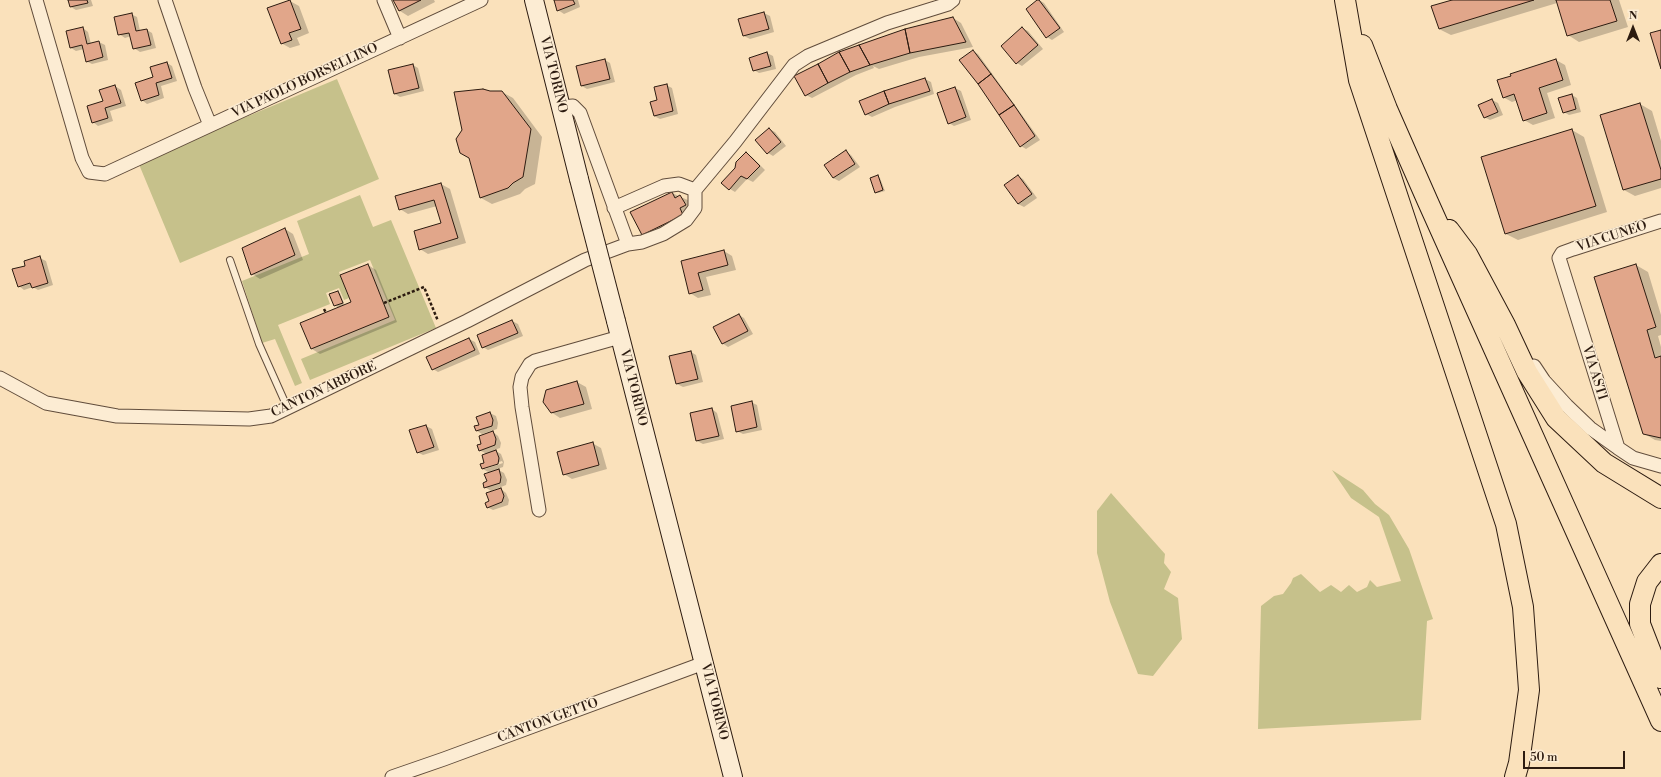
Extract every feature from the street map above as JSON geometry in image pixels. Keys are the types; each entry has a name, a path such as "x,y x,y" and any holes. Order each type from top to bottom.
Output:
{"main road":[{"path":"1346,0 1387,109 1661,722"},
{"path":"1346,0 1359,80 1506,524 1523,607 1529,690 1519,763 1515,777"},
{"path":"1428,202 1467,254 1505,325 1527,372 1556,418 1604,463 1661,498"},
{"path":"1661,564 1647,582 1640,604 1640,624 1661,678"}],"street":[{"name":"VIA PAOLO BORSELLINO","path":"36,0 81,153 89,172 105,174 481,0"},
{"path":"165,0 195,88 210,125"},
{"path":"384,0 400,38"},
{"name":"VIA TORINO","path":"534,0 733,777"},
{"path":"614,208 664,186 679,184 695,190 735,142 794,65 808,56 887,23 948,4 953,0"},
{"path":"561,107 573,106 580,114 628,244"},
{"name":"CANTON ARBORE","path":"0,378 46,403 117,416 249,419 271,416 467,321 585,260 628,244 642,242 663,234 686,220 695,208 695,190"},
{"name":"VIA CUNEO","path":"1562,253 1661,221"},
{"name":"VIA ASTI","path":"1562,253 1559,258 1618,448"},
{"path":"1505,325 1544,381 1590,428 1633,458 1661,466"},
{"path":"539,510 522,407 520,386 522,377 530,364 534,361 618,329"},
{"name":"CANTON GETTO","path":"392,777 444,760 704,663"}],"lane":[{"path":"230,260 259,344 288,409"}],"path":[{"path":"384,303 424,287 437,320"}],"shaded area":[{"path":"337,79 379,179 180,263 138,162"},
{"path":"360,195 373,227 391,220 436,328 310,380 301,359 395,320 370,260 339,272 349,298 344,300 339,288 326,293 330,304 278,325 302,383 295,386 275,339 262,343 242,281 309,254 297,221"},
{"path":"1332,470 1363,490 1375,504 1389,515 1409,549 1433,619 1427,621 1421,720 1258,729 1261,606 1274,596 1283,594 1293,578 1301,574 1320,592 1331,585 1341,592 1349,585 1357,592 1367,587 1370,580 1377,587 1401,581 1379,517 1351,498"},
{"path":"1111,493 1165,554 1164,563 1171,572 1164,589 1178,598 1182,639 1153,676 1138,674 1110,602 1097,553 1097,511"}],"building":[{"path":"68,0 87,0 88,3 70,7"},
{"path":"290,0 301,29 289,33 292,40 281,44 267,8"},
{"path":"393,0 421,0 399,11"},
{"path":"554,0 573,0 575,4 557,11"},
{"path":"1039,0 1060,28 1046,38 1026,9"},
{"path":"1452,0 1534,0 1439,29 1431,6"},
{"path":"1556,0 1610,0 1617,21 1567,36"},
{"path":"764,12 769,29 743,36 738,19"},
{"path":"132,13 136,31 147,29 151,45 133,49 129,33 118,35 114,17"},
{"path":"953,17 966,42 910,53 905,29"},
{"path":"83,27 87,44 99,41 103,57 86,62 82,45 70,48 66,31"},
{"path":"1022,27 1038,45 1016,64 1001,46"},
{"path":"905,29 910,53 870,65 859,45"},
{"path":"1661,30 1661,69 1650,33"},
{"path":"859,45 870,65 850,72 839,52"},
{"path":"973,50 991,74 978,84 959,60"},
{"path":"767,52 771,66 753,71 749,58"},
{"path":"839,52 850,72 828,83 818,64"},
{"path":"605,59 610,79 581,86 576,66"},
{"path":"1556,59 1563,80 1539,88 1547,113 1523,121 1514,94 1503,98 1497,80 1511,76 1510,74"},
{"path":"167,62 172,78 156,83 159,95 141,101 135,83 153,77 150,67"},
{"path":"413,64 419,88 394,94 388,70"},
{"path":"818,64 828,83 805,96 794,76"},
{"path":"991,74 1014,105 999,115 978,84"},
{"path":"925,78 930,91 889,104 884,91"},
{"path":"667,84 673,111 654,116 650,102 657,100 654,87"},
{"path":"115,85 121,103 105,108 108,118 92,123 87,106 103,101 99,90"},
{"path":"955,87 966,117 948,124 937,93"},
{"path":"483,89 490,91 502,91 531,129 523,177 508,188 480,198 469,158 460,153 456,139 462,130 454,92"},
{"path":"884,91 889,104 865,115 859,101"},
{"path":"1572,94 1576,109 1563,113 1558,98"},
{"path":"1492,99 1498,112 1484,118 1478,105"},
{"path":"1640,103 1661,170 1661,179 1623,190 1600,115"},
{"path":"1014,105 1035,136 1020,147 999,115"},
{"path":"769,128 781,142 767,154 755,140"},
{"path":"1572,129 1596,206 1505,234 1481,157"},
{"path":"846,150 855,164 833,178 824,165"},
{"path":"746,152 760,166 747,179 741,176 729,190 721,183 735,168 736,162"},
{"path":"878,175 883,190 875,193 870,178"},
{"path":"1018,175 1032,194 1018,204 1004,185"},
{"path":"441,183 458,238 419,250 414,231 441,223 434,200 399,210 395,196"},
{"path":"672,192 675,198 680,195 686,205 680,208 683,215 642,235 630,212"},
{"path":"285,228 295,255 251,275 242,248"},
{"path":"724,250 728,265 698,273 703,290 689,294 681,261"},
{"path":"40,256 48,283 32,288 30,283 18,287 12,269 25,266 24,261"},
{"path":"368,264 389,317 311,349 300,323 351,302 340,275"},
{"path":"1636,264 1656,327 1647,330 1655,358 1661,356 1661,438 1643,434 1594,277"},
{"path":"338,291 343,303 334,306 329,294"},
{"path":"739,314 748,331 722,344 713,327"},
{"path":"512,320 518,333 482,348 477,335"},
{"path":"469,338 475,350 432,370 426,357"},
{"path":"691,351 698,379 676,384 669,356"},
{"path":"577,381 584,404 551,413 543,402 546,390"},
{"path":"752,401 757,427 736,432 731,406"},
{"path":"712,408 719,436 696,441 690,413"},
{"path":"490,412 493,420 492,426 476,431 474,426 479,425 476,417"},
{"path":"426,425 434,447 417,453 409,430"},
{"path":"493,431 496,439 495,445 479,451 477,445 481,444 479,436"},
{"path":"593,442 599,465 563,475 557,452"},
{"path":"496,450 499,458 498,464 482,469 480,464 484,463 482,455"},
{"path":"499,469 501,477 500,483 484,488 483,483 487,481 484,474"},
{"path":"501,488 504,496 502,502 487,508 485,503 489,501 486,493"}]}
